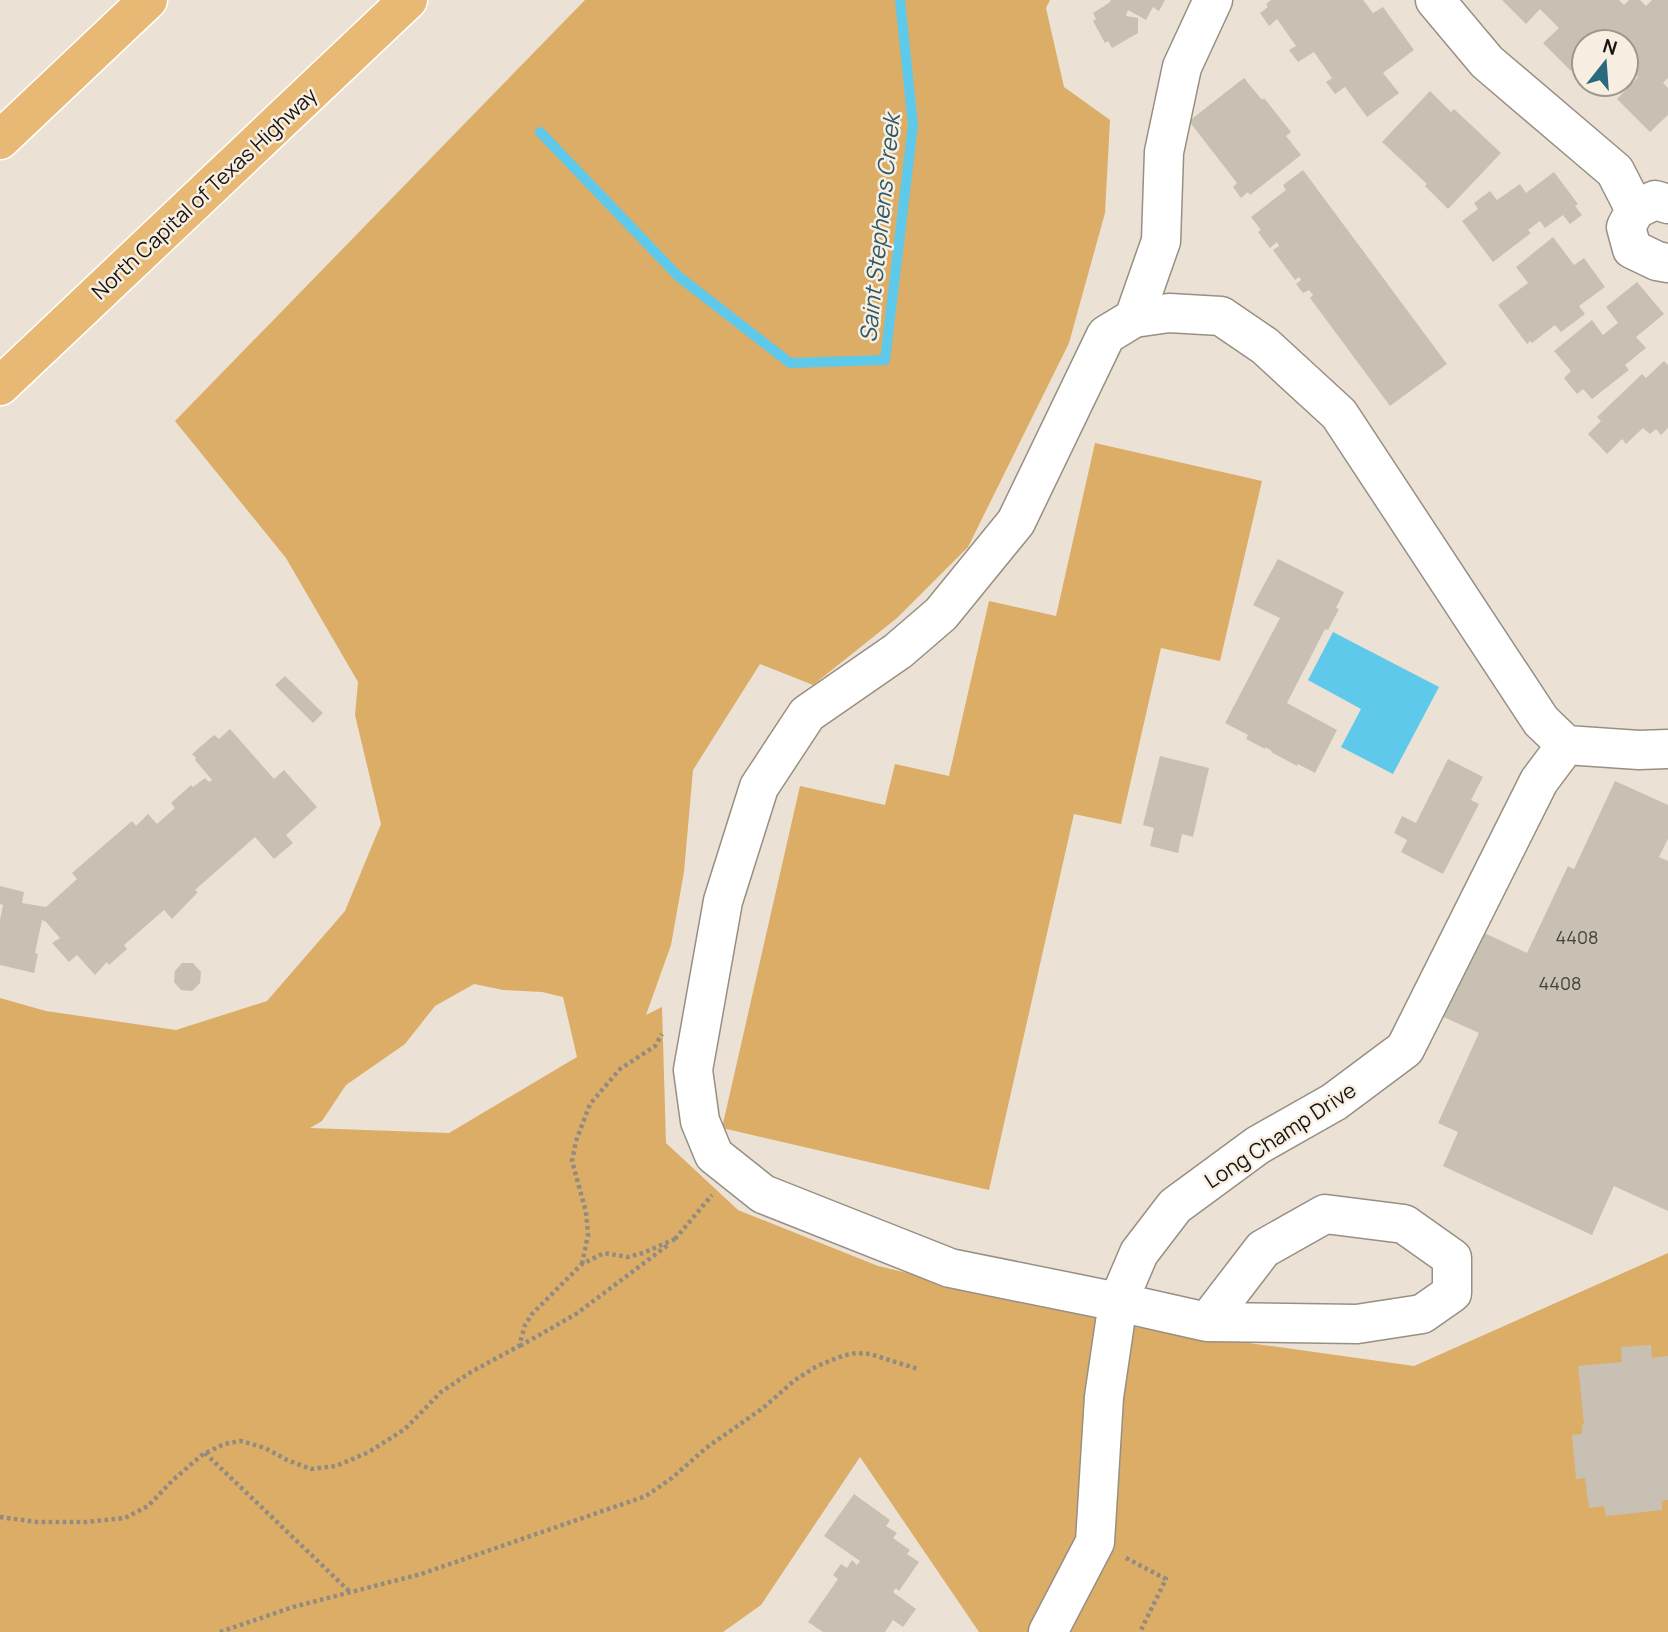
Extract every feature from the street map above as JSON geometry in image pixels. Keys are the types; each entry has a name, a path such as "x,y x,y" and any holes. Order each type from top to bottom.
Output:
{"highway":[{"path":"0,140 148,0"},
{"name":"North Capital of Texas Highway","path":"0,386 408,0"}],"street":[{"path":"1134,318 1161,241 1164,152 1182,67 1213,0"},
{"path":"1435,0 1487,62 1652,206 1626,227 1632,249 1657,261 1668,263"},
{"path":"1207,1322 1263,1249 1325,1214 1404,1224 1452,1258 1452,1293 1422,1314 1357,1324 1207,1322 950,1268 763,1194 714,1154 700,1121 693,1070 723,901 759,787 807,714 898,651 941,614 1016,522 1107,335 1134,318 1169,313 1221,316 1265,346 1339,414 1541,721 1566,745 1639,750 1668,749"},
{"name":"Long Champ Drive","path":"1048,1632 1095,1542 1104,1397 1118,1302 1139,1253 1175,1206 1258,1145 1334,1102 1405,1049 1539,781 1566,745"}],"path":[{"path":"582,1264 588,1235 586,1212 572,1161 576,1141 590,1104 620,1069 655,1046 662,1034"},
{"path":"0,1517 37,1522 86,1522 125,1518 148,1506 205,1453 224,1444 241,1441 265,1448 311,1469 336,1466 369,1452 405,1429 441,1392 576,1314 675,1239 733,1170"},
{"path":"519,1346 525,1325 532,1314 582,1264 604,1253 628,1257 643,1253 675,1239"},
{"path":"220,1632 293,1607 421,1574 646,1496 672,1478 706,1448 763,1408 795,1380 817,1366 842,1356 870,1353 918,1369"},
{"path":"205,1453 351,1592"},
{"path":"1095,1542 1166,1579 1140,1632"}],"shaded area":[{"path":"585,0 1050,0 1046,8 1064,87 1110,120 1105,213 1069,343 968,547 897,618 813,685 760,664 693,770 684,872 671,945 646,1015 662,1007 666,1143 738,1210 878,1266 1128,1326 1414,1366 1668,1253 1668,1632 979,1632 860,1457 761,1605 723,1632 0,1632 0,998 46,1011 176,1030 267,1001 345,911 381,824 355,715 358,682 286,558 175,421","holes":["474,984 503,990 542,992 563,997 577,1057 449,1133 310,1128 322,1121 346,1085 405,1044 435,1006"]},
{"path":"1095,443 1262,481 1220,661 1161,648 1121,824 1074,814 989,1190 722,1128 800,786 885,805 895,764 949,776 989,601 1056,616"}],"water":[{"path":"1333,632 1439,687 1393,774 1341,747 1361,709 1308,680"}],"building":[{"path":"1111,0 1165,0 1159,11 1153,7 1146,20 1128,10 1126,16 1138,18 1138,33 1112,48 1108,41 1105,43 1093,21 1096,19 1093,13"},
{"path":"1271,0 1363,0 1373,13 1383,7 1414,50 1383,73 1399,93 1367,117 1345,87 1335,94 1326,82 1332,78 1314,52 1298,62 1289,50 1296,46 1277,19 1269,26 1260,13 1268,7 1266,4"},
{"path":"1502,0 1619,0 1624,5 1629,0 1640,0 1646,6 1652,0 1668,0 1668,78 1663,83 1668,88 1668,115 1650,132 1617,99 1640,98 1640,28 1570,28 1570,70 1543,43 1559,28 1540,9 1526,24"},
{"path":"1244,78 1291,132 1286,136 1301,155 1250,195 1248,192 1241,198 1233,187 1237,183 1189,121"},
{"path":"1430,91 1451,112 1454,109 1501,153 1448,209 1425,186 1427,184 1382,142"},
{"path":"1303,170 1447,364 1390,406 1310,298 1313,295 1309,290 1303,293 1296,284 1301,280 1299,277 1295,280 1273,250 1279,246 1277,242 1270,248 1251,217 1286,190 1283,185"},
{"path":"1554,172 1578,204 1575,206 1582,215 1570,224 1563,215 1545,228 1540,221 1528,230 1531,233 1493,262 1462,221 1478,209 1474,203 1490,191 1497,200 1520,184 1526,193"},
{"path":"1553,237 1574,265 1584,258 1605,287 1579,306 1585,314 1561,332 1555,325 1527,344 1498,305 1528,283 1516,267"},
{"path":"1637,282 1664,314 1636,337 1646,348 1625,365 1629,370 1592,399 1583,389 1577,394 1564,378 1571,371 1554,351 1592,320 1603,335 1618,323 1606,307"},
{"path":"1664,361 1668,365 1668,428 1661,435 1656,429 1650,434 1643,428 1626,444 1622,439 1607,454 1588,434 1601,421 1597,417 1642,374 1646,378"},
{"path":"1278,559 1344,592 1336,608 1339,609 1328,630 1325,629 1287,703 1337,730 1315,773 1246,739 1248,735 1225,723 1280,618 1253,605"},
{"path":"285,676 323,713 313,723 275,685"},
{"path":"230,729 274,779 284,770 317,807 286,835 293,843 274,859 255,837 195,890 198,892 172,919 164,910 124,945 127,949 109,965 107,962 95,975 77,955 69,962 52,943 60,938 42,920 34,973 0,965 0,920 3,905 0,904 0,886 24,892 22,903 46,907 77,879 72,873 132,821 136,826 148,814 157,824 175,808 171,803 191,785 193,787 205,778 209,782 212,780 192,754 214,735 219,739"},
{"path":"1160,756 1209,768 1193,837 1182,834 1178,853 1150,846 1154,828 1143,825"},
{"path":"1448,759 1483,777 1471,800 1479,804 1443,874 1401,852 1407,840 1394,833 1402,816 1416,823"},
{"path":"1615,781 1668,805 1668,839 1659,857 1668,861 1668,1211 1614,1186 1592,1235 1443,1166 1458,1132 1438,1123 1479,1033 1437,1014 1476,929 1527,953 1568,866 1574,869"},
{"path":"182,963 193,963 201,972 200,983 192,991 181,990 174,982 175,971"},
{"path":"1651,1345 1652,1358 1668,1356 1668,1500 1662,1501 1662,1510 1606,1516 1604,1506 1589,1508 1585,1478 1576,1479 1572,1435 1582,1434 1584,1424 1578,1366 1622,1362 1621,1347"},
{"path":"854,1494 890,1520 886,1526 897,1533 893,1538 910,1550 907,1554 919,1562 899,1591 896,1588 893,1592 916,1609 903,1627 893,1620 885,1632 823,1632 808,1622 838,1579 833,1575 841,1564 847,1568 852,1560 857,1565 860,1561 824,1536"}],"waterway":[{"name":"Saint Stephens Creek","path":"540,132 678,276 790,363 885,360 913,125 900,0"}]}
